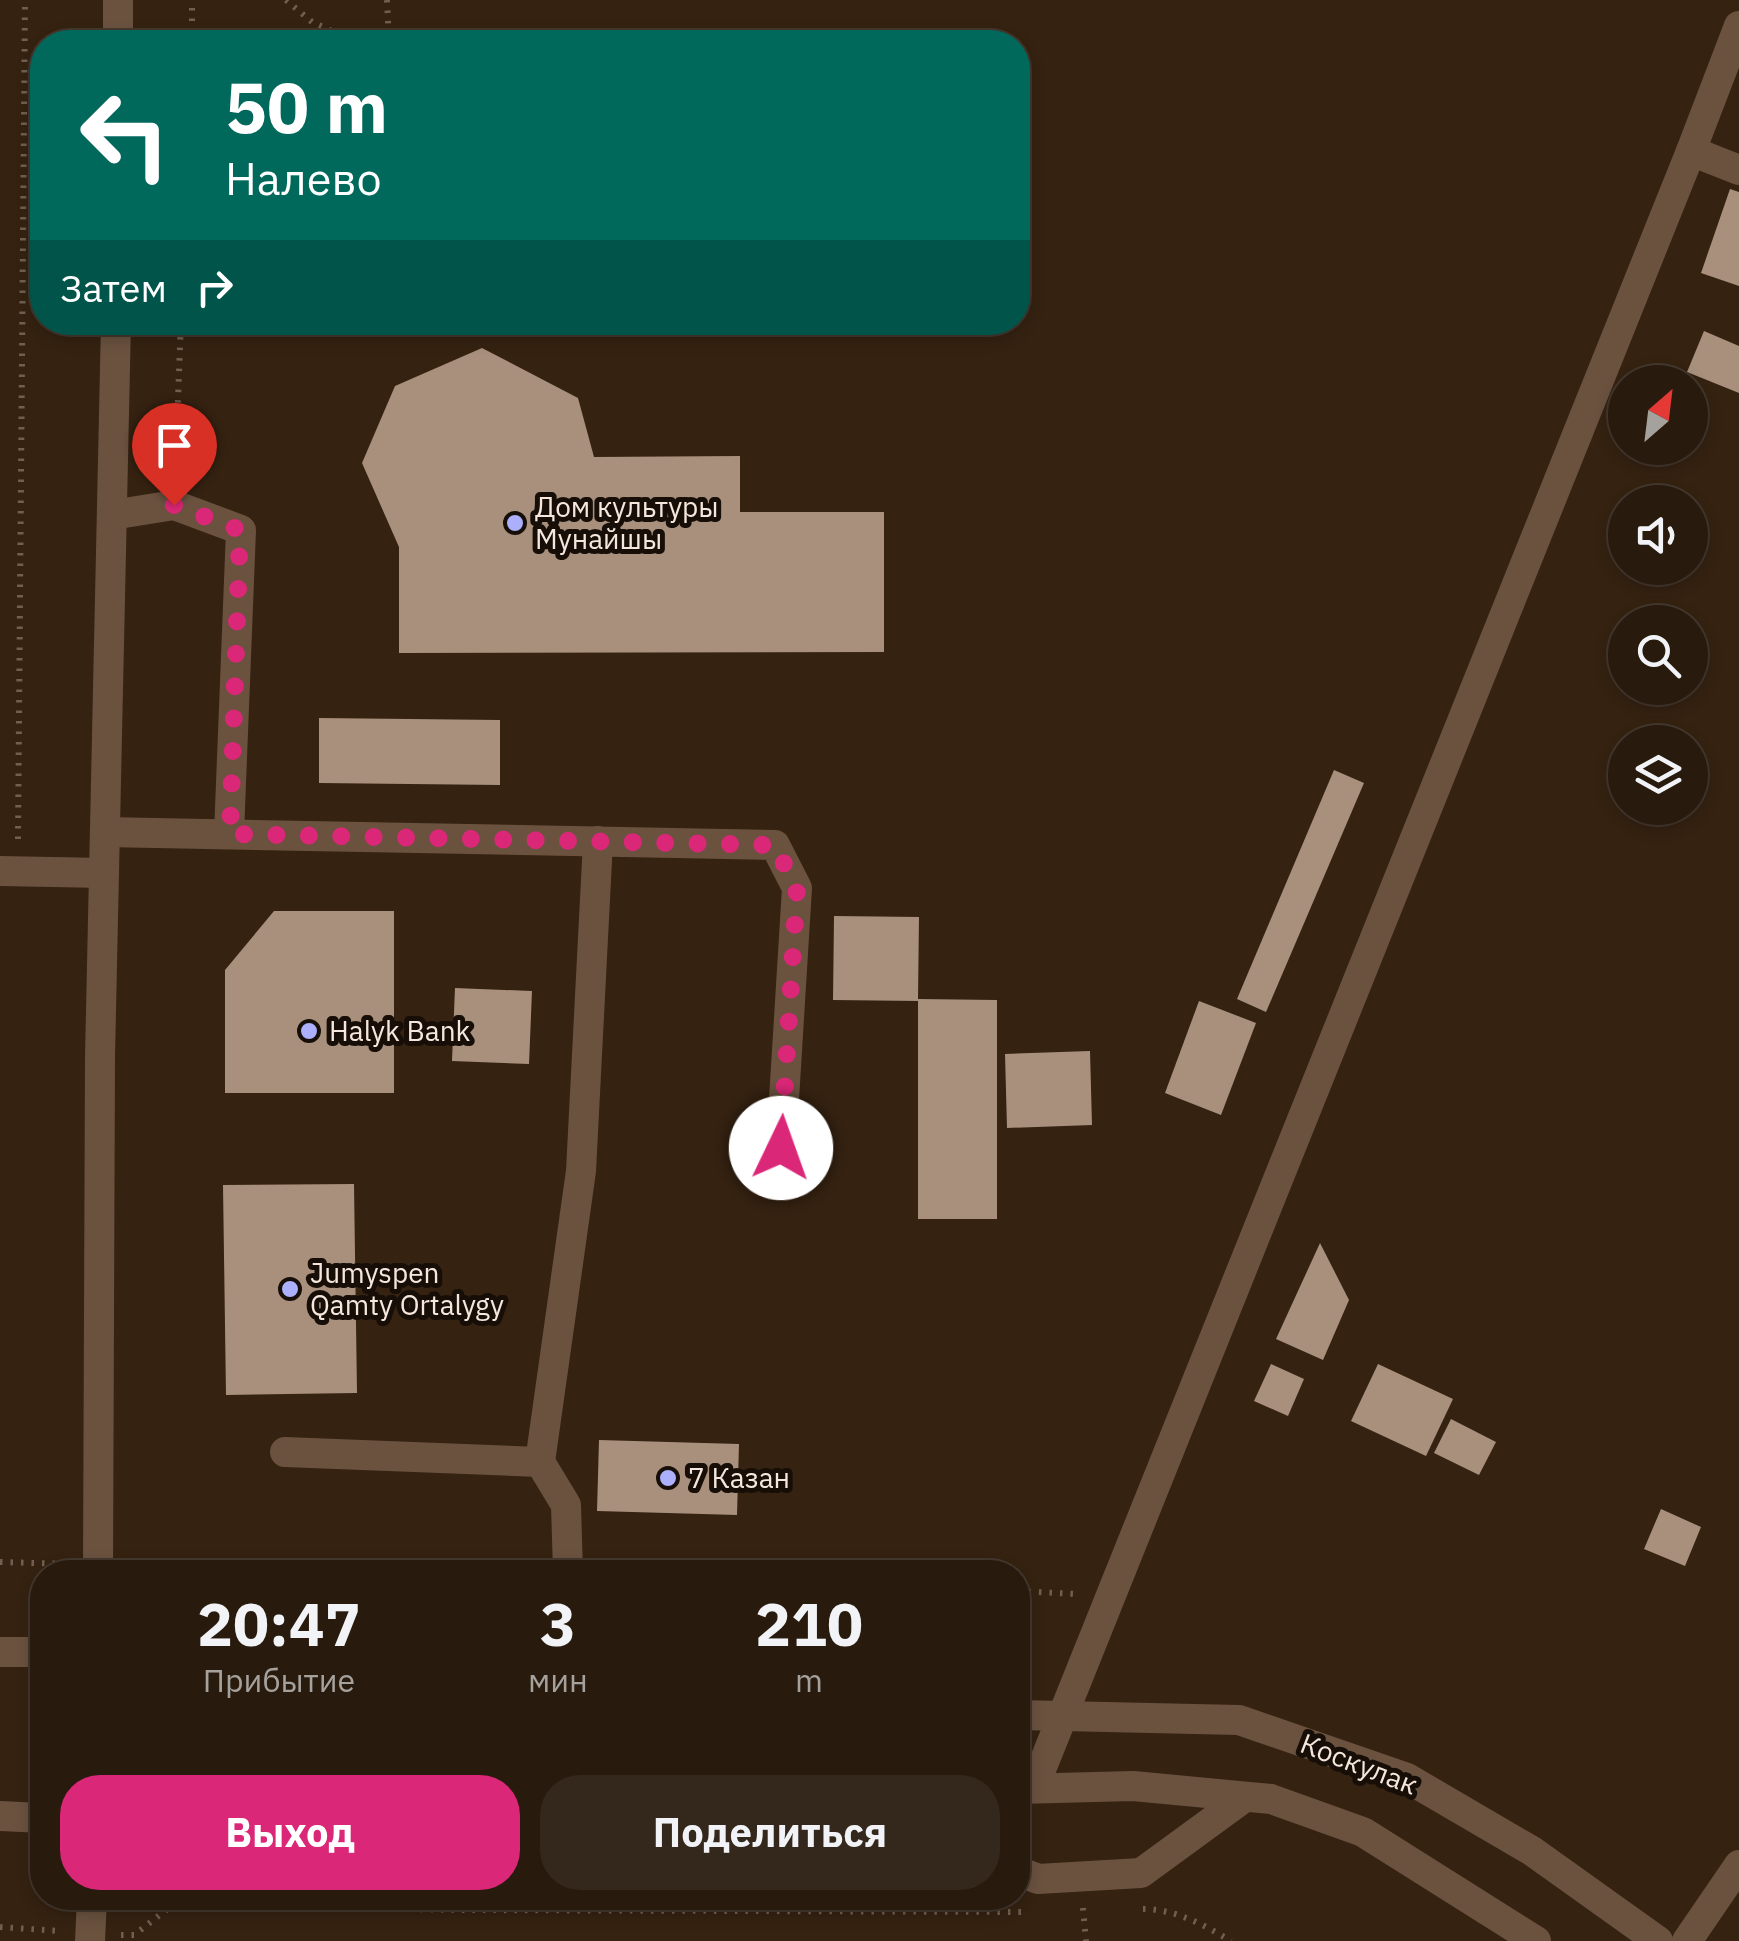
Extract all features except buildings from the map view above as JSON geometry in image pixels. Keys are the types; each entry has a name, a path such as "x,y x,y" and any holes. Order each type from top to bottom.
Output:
{"street":[{"path":"118,0 118,30"},
{"path":"1030,1780 1062,1716 1111,1595 1739,26"},
{"path":"1691,150 1739,170"},
{"path":"98,1560 100,1076 116,335"},
{"path":"112,515 174,505 240,530 230,834"},
{"path":"106,832 774,845 797,888 781,1148"},
{"path":"568,1560 566,1505 540,1462 581,1171 598,841"},
{"path":"9,871 104,873"},
{"path":"285,1452 540,1462"},
{"path":"0,1652 30,1652"},
{"name":"Коскулак","path":"1030,1715 1238,1720 1406,1778 1532,1850 1658,1941"},
{"path":"1030,1788 1133,1786 1271,1799 1364,1832 1536,1941"},
{"path":"1030,1875 1141,1873 1245,1797"},
{"path":"0,1816 30,1817"},
{"path":"1688,1941 1739,1865"},
{"path":"90,1941 91,1910"}],"path":[{"path":"9,871 25,0"},
{"path":"192,0 192,30"},
{"path":"286,0 312,22 330,30"},
{"path":"387,0 388,30"},
{"path":"174,505 181,335"},
{"path":"0,1562 30,1564"},
{"path":"1030,1592 1111,1595"},
{"path":"1082,1908 1086,1941"},
{"path":"1071,1910 1102,1908"},
{"path":"1140,1909 1158,1909 1187,1918 1231,1941"},
{"path":"442,1910 1041,1912"}],"place":[{"name":"Дом культуры Мунайшы","path":"515,523"},
{"name":"Halyk Bank","path":"309,1031"},
{"name":"Jumyspen Qamty Ortalygy","path":"290,1289"},
{"name":"7 Казан","path":"668,1478"}],"route":[{"path":"174,505 240,530 230,834 774,845 797,888 781,1148"}]}
